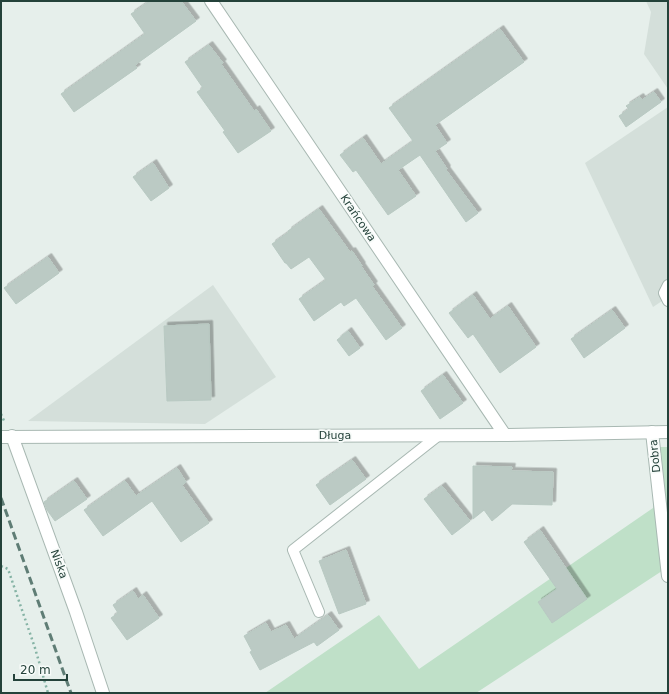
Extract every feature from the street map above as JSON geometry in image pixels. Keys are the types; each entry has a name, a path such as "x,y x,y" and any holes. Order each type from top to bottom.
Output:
{"street":[{"name":"Krańcowa","path":"211,1 505,435"},
{"name":"Dobra","path":"652,432 668,576"},
{"name":"Długa","path":"6,436 505,435 668,432"},
{"name":"Niska","path":"6,436 76,612 103,693"}],"lane":[{"path":"668,285 664,293 668,301"},
{"path":"319,612 293,550 439,435"}],"path":[{"path":"1,566 8,570 35,648 48,693"}],"shaded area":[{"path":"646,1 668,1 668,89 644,54 651,12"},
{"path":"668,107 668,297 653,307 585,163"},
{"path":"213,285 276,377 205,424 28,421"}],"green space":[{"path":"658,447 668,447 668,567 476,693 265,693 379,615 419,669 653,508"}],"building":[{"path":"150,1 181,1 196,21 135,65 137,68 74,112 61,94 145,34 131,14"},
{"path":"500,29 524,62 435,125 447,143 435,151 447,169 446,170 478,213 466,222 420,155 398,170 416,196 388,215 356,170 353,172 340,155 363,138 381,164 412,142 413,141 389,108"},
{"path":"209,45 223,63 221,64 254,111 256,109 271,131 238,153 223,132 225,131 197,92 203,88 185,62"},
{"path":"654,92 661,102 626,127 619,116 629,109 626,106 640,97 642,100"},
{"path":"153,163 169,188 151,201 133,177"},
{"path":"319,209 350,252 352,251 374,285 372,286 402,328 386,340 356,298 344,306 341,302 314,321 299,299 326,280 309,257 291,269 272,244"},
{"path":"48,257 59,273 16,304 4,288"},
{"path":"473,295 490,319 508,306 536,347 500,373 473,334 468,338 449,313"},
{"path":"612,310 625,328 584,358 571,339"},
{"path":"209,324 211,400 167,401 164,326"},
{"path":"348,331 360,348 349,356 337,340"},
{"path":"443,375 463,403 440,419 421,391"},
{"path":"352,460 366,479 330,505 316,485"},
{"path":"473,466 512,467 511,471 553,472 552,505 512,504 492,521 484,510 473,519"},
{"path":"177,468 186,482 182,485 209,523 181,542 152,501 103,536 84,510 125,481 136,496"},
{"path":"74,481 87,499 55,521 47,510 44,502"},
{"path":"442,486 470,521 452,535 424,499"},
{"path":"540,530 587,599 552,623 538,602 557,589 524,542"},
{"path":"346,550 366,604 339,614 319,561"},
{"path":"133,591 138,599 143,595 159,618 127,640 111,618 118,613 113,605"},
{"path":"328,615 339,630 317,646 314,642 260,670 250,652 252,651 244,636 266,623 271,632 286,625 294,639"}],"railway":[{"path":"1,498 71,693"}]}
